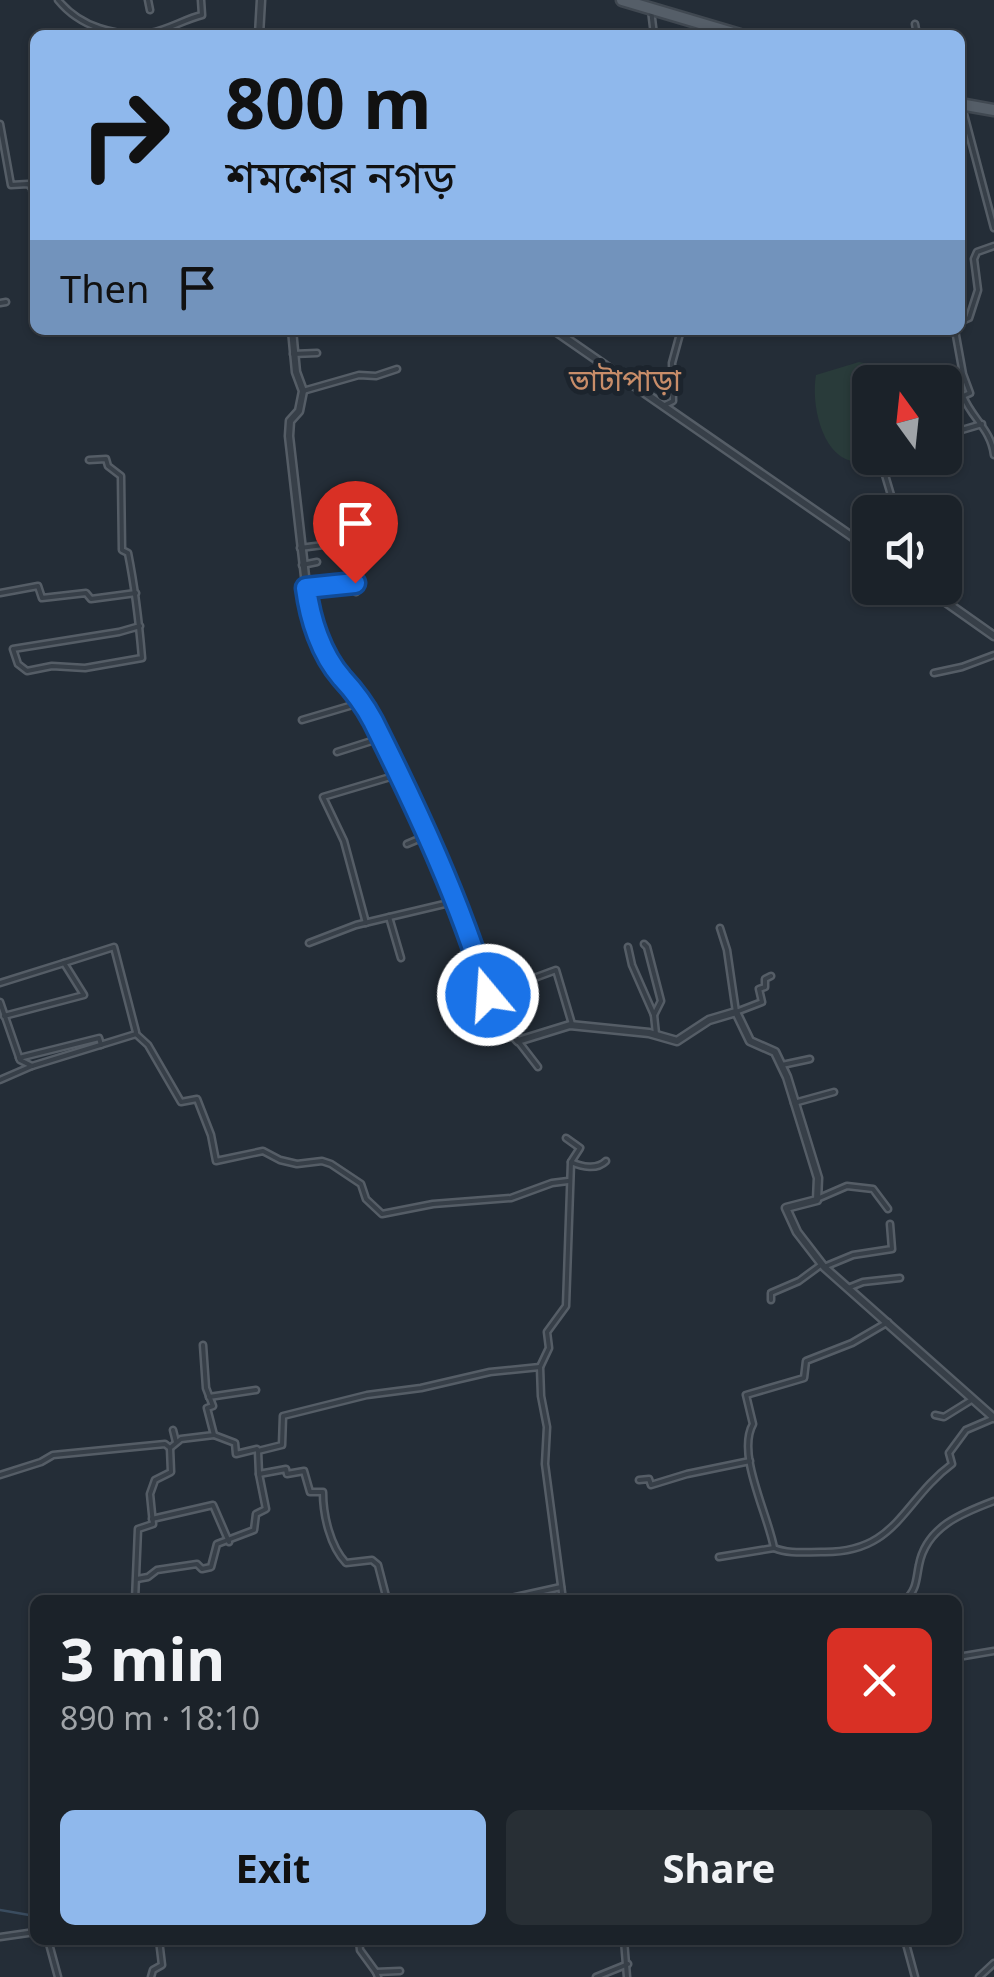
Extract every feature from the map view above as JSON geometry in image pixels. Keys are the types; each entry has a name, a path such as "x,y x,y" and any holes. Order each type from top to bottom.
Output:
{"main road":[{"path":"622,0 723,30"},
{"path":"965,103 994,110"}],"street":[{"path":"58,0 70,14 93,27 120,30"},
{"path":"148,0 150,10"},
{"path":"157,30 202,15 201,0"},
{"path":"259,30 260,0"},
{"path":"650,8 653,30"},
{"path":"915,24 916,30"},
{"path":"965,118 994,228"},
{"path":"0,124 12,185 30,186"},
{"path":"985,198 994,196"},
{"path":"965,320 978,290 974,259 977,252 994,246"},
{"path":"292,335 303,390 299,411 290,422 289,436 310,620 341,677 363,702 381,738 455,901 499,1020 538,1067"},
{"path":"561,335 852,537"},
{"path":"660,405 672,401 672,363 680,335"},
{"path":"956,335 970,393 963,396 991,436 994,455"},
{"path":"293,354 316,353"},
{"path":"303,390 397,369"},
{"path":"962,430 982,424"},
{"path":"89,460 106,459 108,466 121,476 122,550 128,553 136,594 140,626 142,658 85,668 52,666 27,672 18,664 13,648 140,626"},
{"path":"300,548 331,544"},
{"path":"302,564 317,562"},
{"path":"306,588 355,581 356,592"},
{"path":"0,593 38,586 42,598 86,593 92,599 136,594"},
{"path":"950,605 994,636"},
{"path":"934,673 994,655"},
{"path":"302,720 363,702"},
{"path":"336,752 381,738"},
{"path":"366,923 344,841 324,797 398,775"},
{"path":"407,844 426,836"},
{"path":"309,943 366,923 455,901"},
{"path":"389,917 402,958"},
{"path":"720,928 736,1012 750,1040 775,1052 782,1065 818,1178 817,1200"},
{"path":"644,944 648,947 660,1000 654,1015"},
{"path":"0,983 114,947 136,1034 148,1045 181,1102 197,1100 216,1161 263,1151 297,1164 322,1161 361,1184 366,1200 382,1214 432,1204 511,1198 568,1181"},
{"path":"628,947 632,966 654,1015 656,1036"},
{"path":"4,1016 84,995 64,963"},
{"path":"449,1010 556,970 572,1025"},
{"path":"518,1041 572,1025 677,1041 710,1020 762,1002 759,989 765,987 765,979 771,976"},
{"path":"0,1002 19,1058 32,1066"},
{"path":"0,1080 32,1066 136,1034"},
{"path":"19,1058 100,1038 101,1046"},
{"path":"782,1065 810,1058"},
{"path":"794,1103 834,1092"},
{"path":"563,1595 545,1464 540,1367 549,1348 548,1332 566,1306 568,1181 571,1162 580,1148 566,1138"},
{"path":"571,1162 584,1168 606,1161"},
{"path":"719,1557 774,1548 832,1553 867,1547 903,1521 921,1495 952,1464 949,1453 966,1430 994,1418 823,1266 797,1232 786,1208 852,1185 874,1189 888,1209"},
{"path":"772,1300 771,1293 823,1266 853,1255 892,1249 890,1224"},
{"path":"848,1288 863,1282 900,1278"},
{"path":"774,1548 750,1461 747,1435 753,1424 746,1396 804,1378 806,1361 858,1340 888,1322"},
{"path":"203,1345 214,1435"},
{"path":"136,1595 138,1529 153,1524 151,1490 154,1480 171,1472 170,1448 176,1442 214,1435 234,1443 236,1454 258,1451 282,1445 283,1416 367,1395 421,1388 490,1372 540,1367"},
{"path":"209,1397 256,1390"},
{"path":"935,1415 944,1417 973,1399"},
{"path":"173,1430 176,1442"},
{"path":"0,1475 53,1455 165,1444 170,1448"},
{"path":"136,1579 148,1578 157,1570 197,1564 202,1569 211,1567 217,1544 254,1530 256,1514 266,1509 260,1494 258,1451"},
{"path":"639,1480 649,1479 651,1485 750,1461"},
{"path":"259,1474 286,1469 287,1474 304,1471 310,1492 322,1492 334,1546 346,1563 372,1560 378,1564 387,1595"},
{"path":"911,1595 919,1576 920,1560 933,1533 974,1508 994,1501"},
{"path":"152,1519 213,1504 230,1542"},
{"path":"525,1595 562,1587"},
{"path":"962,1656 994,1651"},
{"path":"0,1938 30,1933"},
{"path":"49,1945 58,1977"},
{"path":"142,1977 162,1965 160,1945"},
{"path":"359,1945 377,1974 400,1971"},
{"path":"625,1945 628,1977"},
{"path":"906,1945 915,1977"},
{"path":"979,1977 994,1963"},
{"path":"596,1977 628,1964"}],"shaded area":[{"path":"859,362 873,365 852,365 852,461 841,456 825,438 817,412 816,375"}],"waterway":[{"path":"0,1910 30,1915"}],"district":[{"name":"ভাটাপাড়া","path":"625,379"}],"route":[{"path":"355,583 306,588 310,620 382,739 455,901 488,995"}]}
